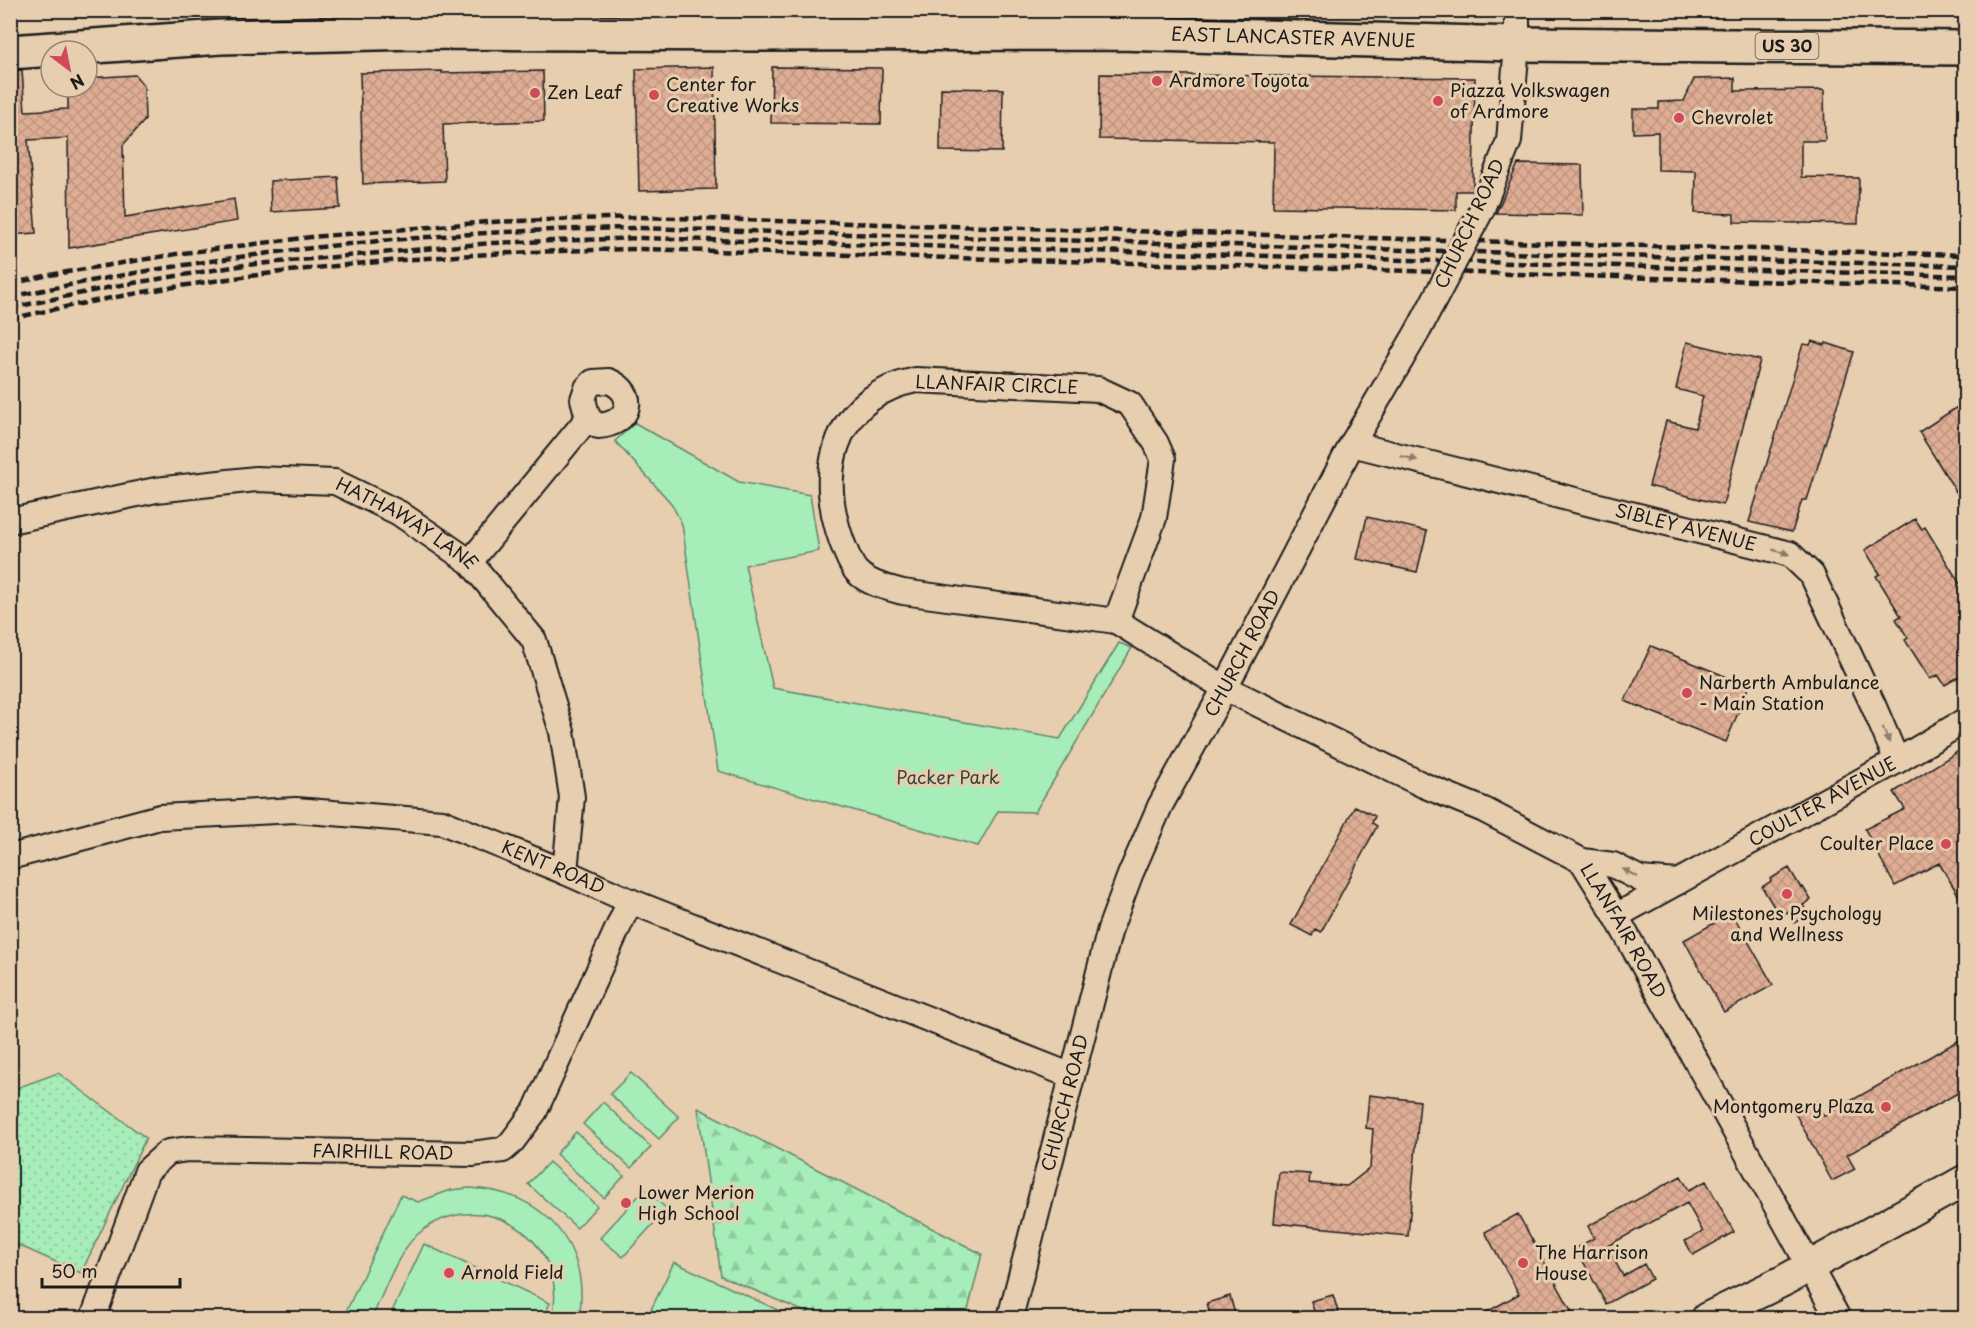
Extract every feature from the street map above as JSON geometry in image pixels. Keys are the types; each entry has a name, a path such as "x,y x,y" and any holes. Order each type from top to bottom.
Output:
{"highway":[{"name":"EAST LANCASTER AVENUE","path":"10,52 221,37 417,32 753,34 1118,22 1517,44 1965,48"}],"main road":[{"path":"1707,1318 1809,1267 1965,1180"}],"street":[{"name":"CHURCH ROAD","path":"1010,1318 1110,929 1130,875 1160,806 1352,444 1419,329 1481,211 1509,141 1517,44 1517,10"},
{"name":"LLANFAIR CIRCLE","path":"1116,621 1154,518 1163,459 1156,442 1130,404 1098,389 916,380 900,383 870,399 856,410 837,443 830,483 832,512 840,537 856,571 879,585 903,592 1116,621 1225,687"},
{"path":"470,562 588,418"},
{"name":"SIBLEY AVENUE","path":"1352,444 1790,554 1812,575 1897,761"},
{"name":"HATHAWAY LANE","path":"10,521 156,490 256,479 335,482 399,513 470,562 534,640 562,732 572,796 565,872"},
{"name":"LLANFAIR ROAD","path":"1225,687 1423,785 1484,810 1582,861 1616,916 1838,1318"},
{"name":"COULTER AVENUE","path":"1616,916 1897,761 1965,720"},
{"name":"KENT ROAD","path":"10,857 160,817 296,810 442,822 630,901 1072,1076"},
{"path":"1582,861 1613,865 1640,879 1678,882"},
{"name":"FAIRHILL ROAD","path":"93,1318 147,1171 168,1152 188,1149 472,1154 503,1150 521,1131 535,1111 630,901"}],"green space":[{"name":"Packer Park","path":"635,423 739,482 810,495 819,551 745,565 773,688 1060,739 1119,643 1132,648 1035,812 998,811 978,846 718,771 682,524 671,503 615,441"},
{"path":"58,1073 146,1138 81,1273 11,1242 11,1090"},
{"path":"631,1073 679,1117 659,1139 610,1094"},
{"path":"603,1102 651,1147 631,1168 583,1124"},
{"path":"698,1108 982,1254 966,1318 819,1318 721,1276"},
{"path":"576,1132 624,1176 604,1198 556,1154"},
{"path":"549,1162 597,1206 577,1228 528,1184"},
{"path":"469,1188 495,1191 519,1199 539,1211 556,1226 569,1245 578,1267 581,1292 579,1318 552,1318 554,1290 548,1264 535,1243 516,1226 493,1216 468,1214 443,1219 418,1234 404,1251 372,1318 343,1318 401,1195 418,1202 451,1190"},
{"path":"645,1189 667,1209 623,1257 600,1238"},
{"name":"Arnold Field","path":"424,1244 550,1303 543,1318 389,1318"},
{"path":"674,1262 795,1318 647,1318"}],"building":[{"path":"714,67 716,189 639,191 636,69"},
{"path":"772,67 882,68 881,124 771,123"},
{"path":"22,70 25,111 68,109 68,99 99,99 99,77 135,75 144,86 145,120 123,145 125,217 234,199 237,221 69,248 68,138 28,140 36,233 10,235 10,71"},
{"path":"442,71 442,73 543,71 544,121 443,124 445,181 363,184 360,73"},
{"path":"1100,74 1475,78 1473,191 1456,191 1456,210 1273,207 1274,142 1099,139"},
{"path":"1735,78 1735,91 1824,90 1825,141 1801,141 1801,177 1859,178 1858,224 1734,222 1734,214 1695,213 1696,171 1658,170 1658,132 1633,133 1633,109 1659,109 1659,102 1684,101 1694,79"},
{"path":"941,88 1003,89 1002,152 940,151"},
{"path":"1518,164 1582,165 1583,215 1496,213"},
{"path":"338,177 340,208 271,212 270,181"},
{"path":"1812,341 1854,352 1807,500 1802,500 1792,532 1749,522 1803,344 1810,345"},
{"path":"1687,342 1760,360 1723,505 1649,486 1666,421 1695,428 1703,396 1676,389"},
{"path":"1965,402 1965,506 1919,432"},
{"path":"1367,517 1427,531 1417,572 1357,559"},
{"path":"1915,519 1922,529 1925,527 1965,592 1965,673 1945,685 1938,675 1930,679 1905,640 1908,638 1896,619 1901,616 1876,576 1880,574 1865,550"},
{"name":"Narberth Ambulance - Main Station","path":"1651,646 1749,686 1726,742 1625,701"},
{"name":"Coulter Place","path":"1965,747 1965,906 1939,863 1895,886 1865,829 1905,809 1894,792"},
{"path":"1355,806 1375,816 1372,823 1377,826 1321,932 1315,929 1312,936 1291,925"},
{"name":"Milestones Psychology and Wellness","path":"1789,868 1811,900 1803,905 1808,915 1794,923 1788,912 1779,915 1762,887 1771,881 1770,879"},
{"path":"1732,913 1773,985 1724,1012 1684,940"},
{"name":"Montgomery Plaza","path":"1965,1037 1965,1089 1847,1155 1855,1169 1832,1181 1795,1113 1816,1101 1824,1116"},
{"path":"1369,1095 1420,1101 1408,1236 1274,1223 1279,1172 1310,1174 1309,1183 1347,1186 1370,1168 1373,1129 1366,1128"},
{"path":"1681,1176 1689,1190 1706,1181 1734,1232 1693,1255 1685,1241 1703,1232 1687,1203 1607,1246 1623,1276 1644,1264 1652,1279 1606,1304 1576,1248 1594,1238 1588,1226"},
{"name":"The Harrison House","path":"1518,1214 1572,1312 1561,1318 1476,1318 1519,1294 1485,1232"},
{"path":"1333,1295 1340,1318 1316,1318 1311,1301"},
{"path":"1230,1296 1236,1318 1211,1318 1207,1303"}],"railway":[{"path":"10,284 49,275 183,253 311,237 488,222 638,217 1966,255"},
{"path":"10,297 166,268 323,247 481,233 639,228 1966,266"},
{"path":"10,308 121,285 245,265 492,243 640,238 1966,276"},
{"path":"10,319 167,288 325,267 483,254 643,249 1966,287"}],"place":[{"name":"Ardmore Toyota","path":"1157,81"},
{"name":"Zen Leaf","path":"535,93"},
{"name":"Center for Creative Works","path":"654,95"},
{"name":"Piazza Volkswagen of Ardmore","path":"1438,101"},
{"name":"Chevrolet","path":"1679,118"},
{"name":"Narberth Ambulance - Main Station","path":"1687,693"},
{"name":"Coulter Place","path":"1946,844"},
{"name":"Milestones Psychology and Wellness","path":"1787,894"},
{"name":"Montgomery Plaza","path":"1886,1107"},
{"name":"Lower Merion High School","path":"626,1203"},
{"name":"The Harrison House","path":"1523,1263"},
{"name":"Arnold Field","path":"449,1273"}]}
